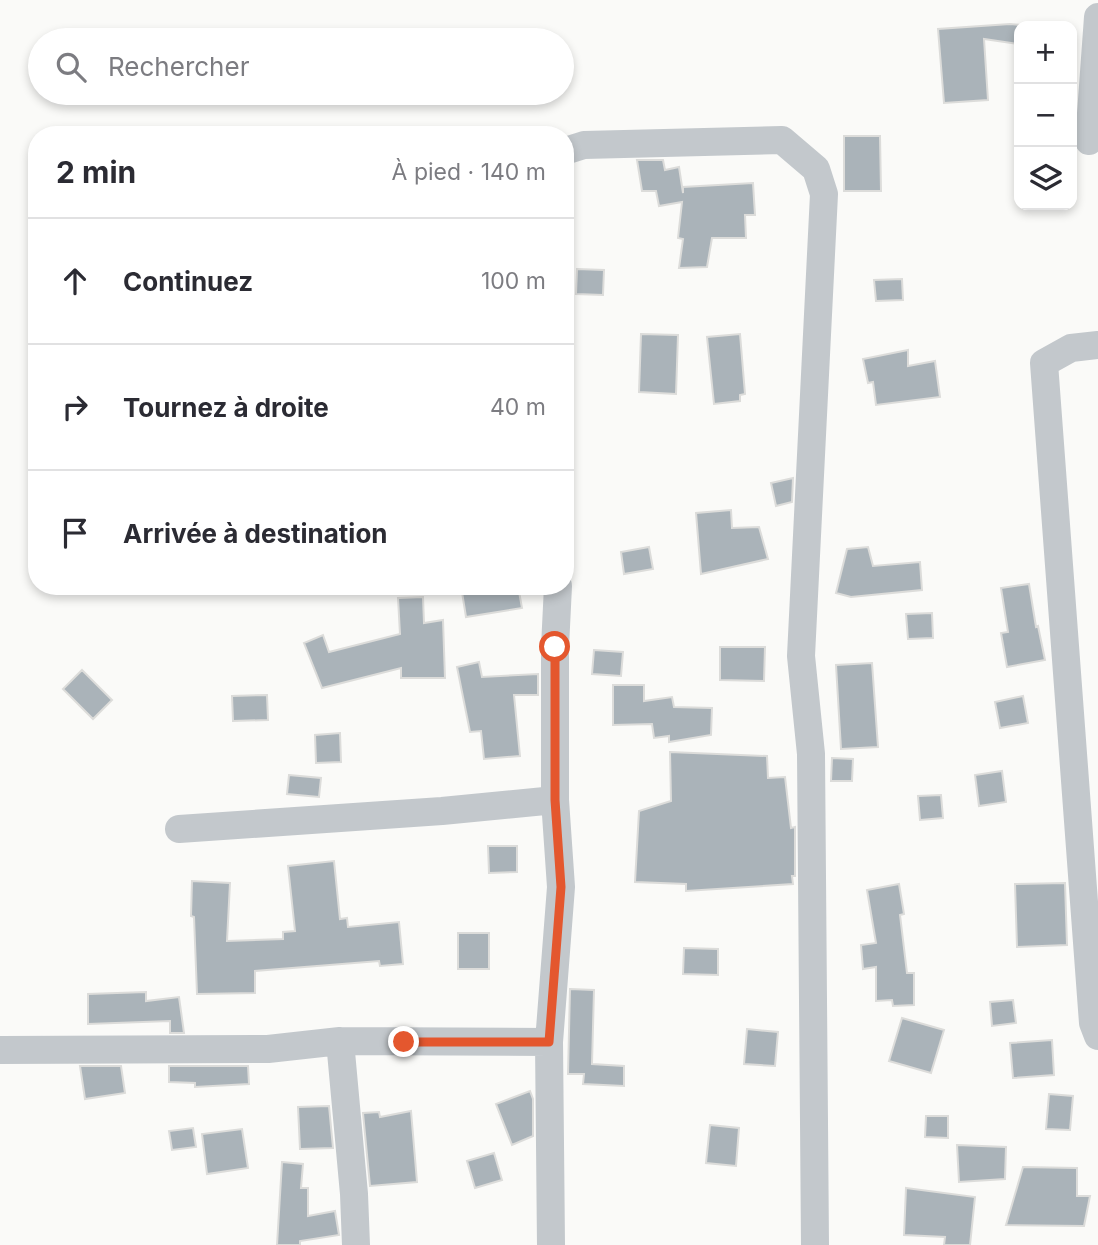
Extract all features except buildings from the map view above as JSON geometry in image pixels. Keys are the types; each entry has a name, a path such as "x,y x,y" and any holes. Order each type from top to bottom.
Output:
{"street":[{"path":"1089,141 1098,17"},
{"path":"574,148 583,145 782,140 816,169 824,194 801,656 811,754 815,1245"},
{"path":"1098,345 1071,348 1044,363 1093,1023 1098,1036"},
{"path":"551,1245 549,1042 561,887 555,800 558,595"},
{"path":"178,829 442,811 555,800"},
{"path":"0,1050 268,1049 340,1041 549,1042"},
{"path":"340,1041 356,1245"}],"route":[{"path":"404,1042 549,1042 561,887 555,800 555,647"}]}
